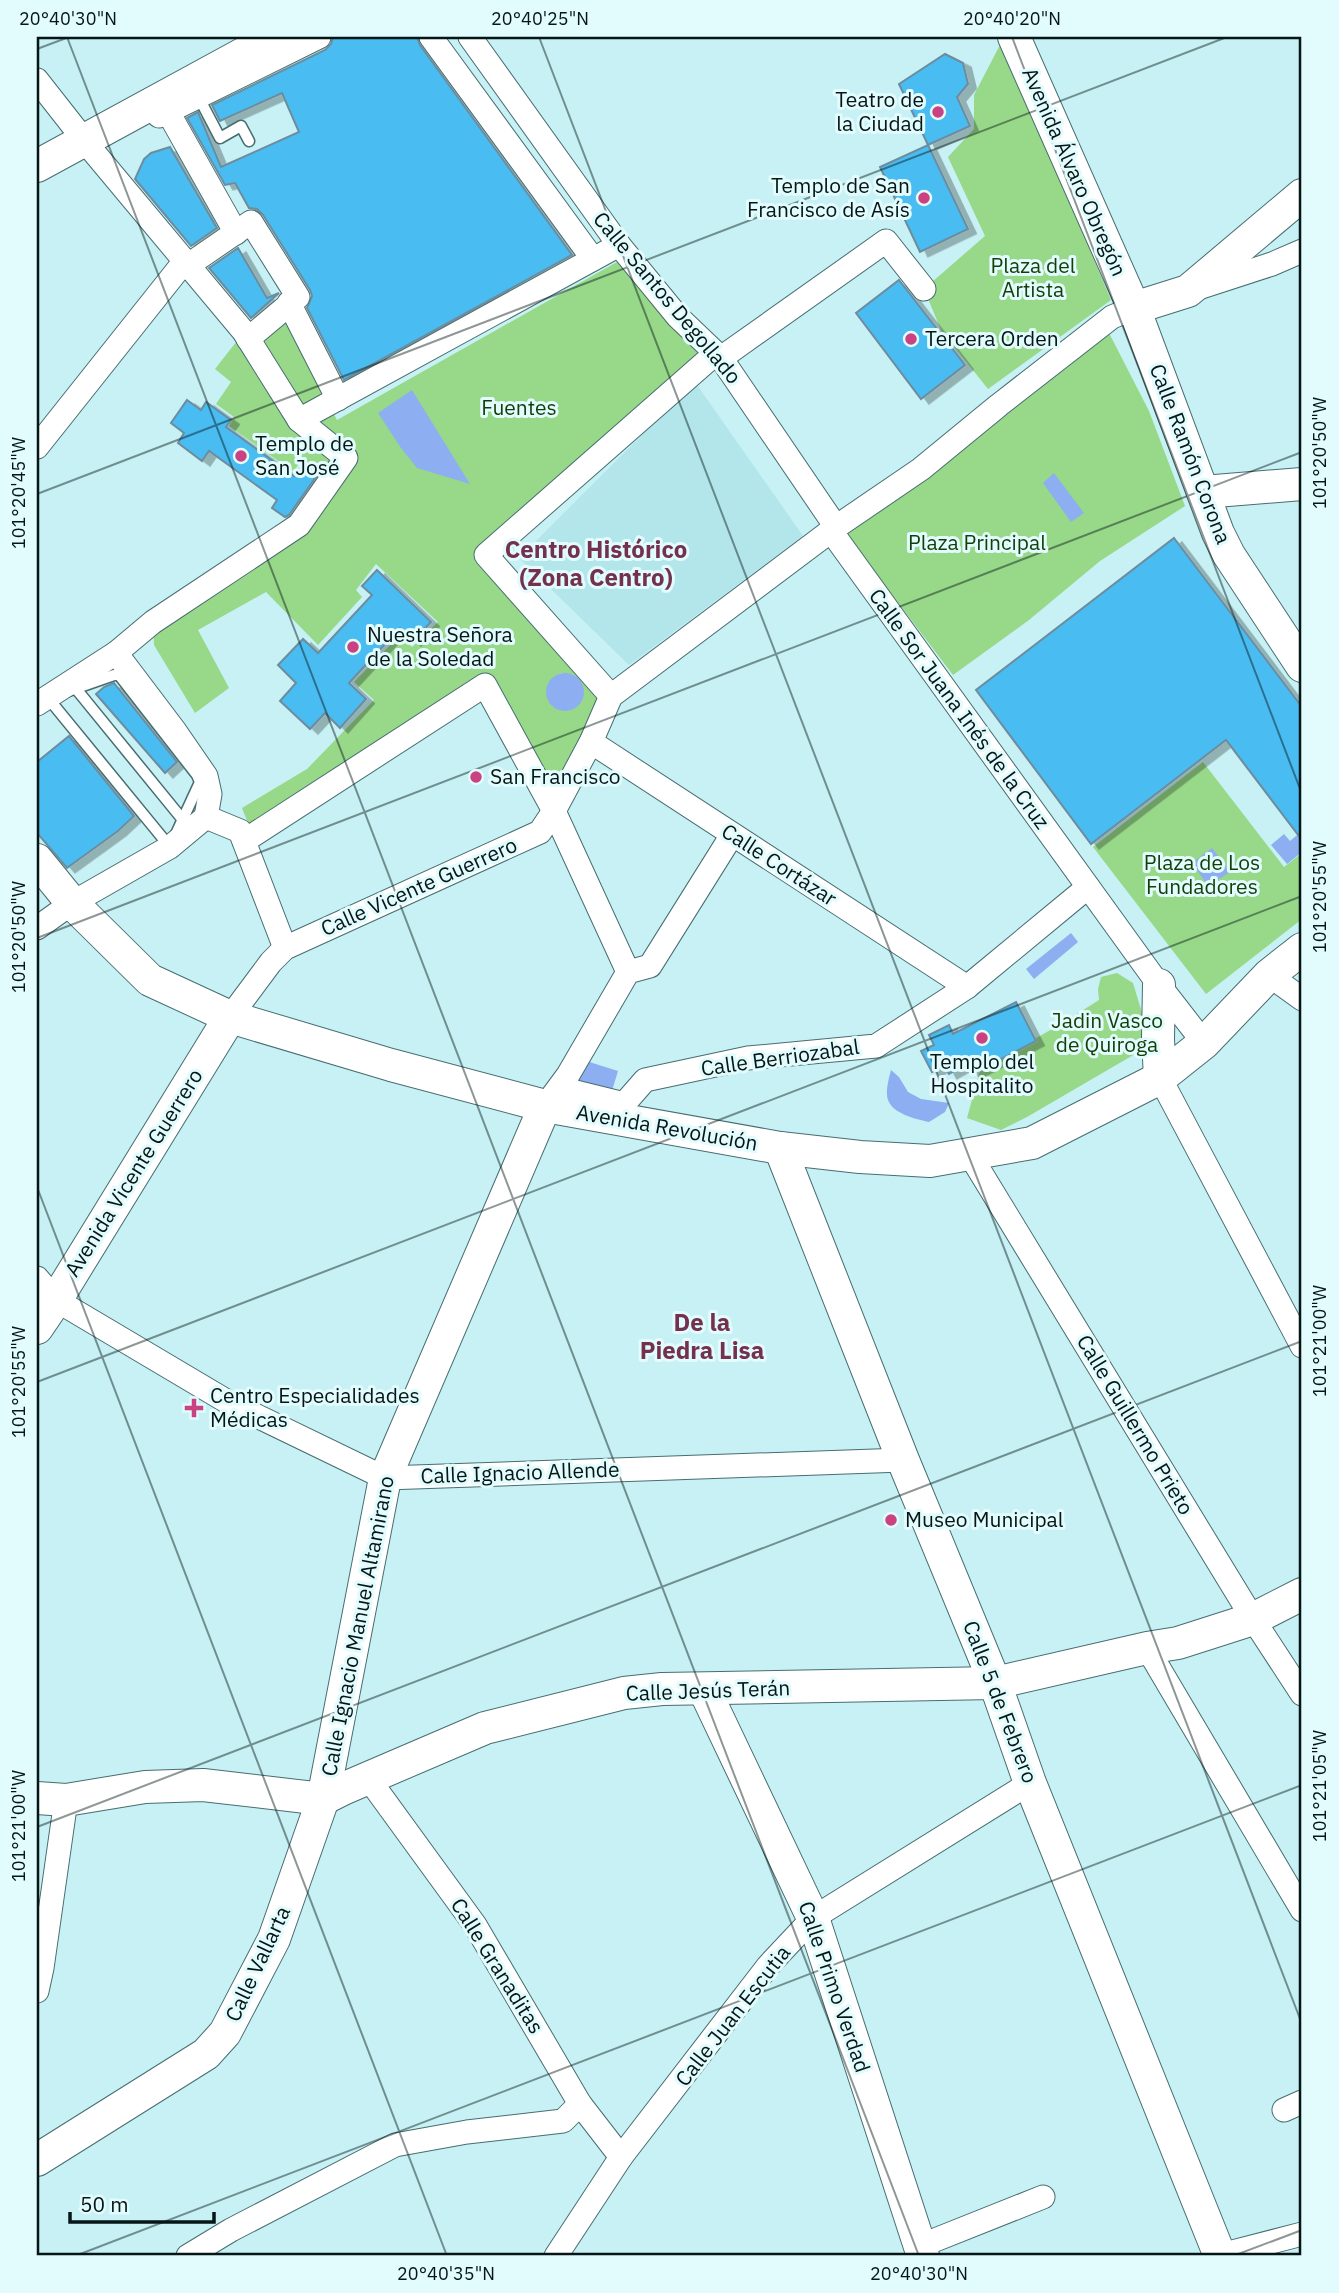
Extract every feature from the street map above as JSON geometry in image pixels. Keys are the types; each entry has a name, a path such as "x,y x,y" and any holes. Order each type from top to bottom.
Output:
{"street":[{"path":"88,144 194,89 319,37"},
{"path":"431,37 593,259"},
{"name":"Calle Santos Degollado","path":"470,37 619,245 678,317 718,355 833,529"},
{"name":"Avenida Álvaro Obregón","path":"1014,37 1134,307"},
{"path":"37,166 167,112 194,89 269,38"},
{"path":"37,80 248,339 299,420 346,458 299,524 153,622 116,653 43,701"},
{"path":"167,112 236,233"},
{"path":"1188,291 1302,195"},
{"path":"37,447 186,264 251,222 298,297 248,339"},
{"path":"924,289 886,241 718,355 486,555 611,696 833,529 921,469 1112,317 1134,307 1272,264 1302,251"},
{"path":"299,420 619,245"},
{"path":"289,303 338,399"},
{"name":"Calle Ramón Corona","path":"1134,307 1218,533 1229,555 1302,666"},
{"path":"1203,492 1302,484"},
{"name":"Calle Sor Juana Inés de la Cruz","path":"833,529 1088,887 1204,1043"},
{"path":"37,928 72,903 170,846 206,817 210,794 206,776 116,653"},
{"path":"244,841 485,685 554,811 628,972"},
{"name":"Calle Vicente Guerrero","path":"230,1017 271,962 285,948 540,832 591,742 611,696"},
{"name":"Calle Cortázar","path":"591,742 967,987"},
{"path":"206,817 240,831 285,948"},
{"path":"552,1097 568,1075 628,972 650,965 732,835"},
{"name":"Avenida Revolución","path":"37,860 72,903 150,980 230,1017 391,1065 552,1097 780,1148 860,1157 930,1161 1032,1143 1160,1078 1204,1043 1269,975 1302,949"},
{"name":"Calle Berriozabal","path":"552,1097 624,1104 645,1080 748,1058 876,1046 967,987 1088,887"},
{"path":"1269,975 1302,999"},
{"path":"1159,985 1160,1078 1302,1346"},
{"name":"Avenida Vicente Guerrero","path":"37,1328 46,1289 230,1017"},
{"name":"Calle Ignacio Manuel Altamirano","path":"323,1799 385,1478 552,1097"},
{"name":"Calle 5 de Febrero","path":"780,1148 903,1460 995,1683 1030,1783 1219,2256"},
{"name":"Calle Guillermo Prieto","path":"970,1154 1302,1695"},
{"name":"Calle Ignacio Allende","path":"46,1289 228,1402 385,1478 903,1460"},
{"name":"Calle Jesús Terán","path":"323,1799 485,1728 624,1692 995,1683 1178,1643 1253,1619 1302,1594"},
{"path":"1147,1648 1302,1910"},
{"name":"Calle Primo Verdad","path":"704,1689 813,1918 922,2251"},
{"name":"Calle Granaditas","path":"368,1778 475,1925 580,2104 621,2157"},
{"name":"Calle Juan Escutia","path":"556,2256 621,2157 768,1966 813,1918 1030,1783"},
{"path":"37,1991 42,1968 51,1799 145,1787 203,1785 323,1799"},
{"name":"Calle Vallarta","path":"37,2160 206,2053 225,2033 274,1939 323,1799"},
{"path":"188,2256 231,2230 395,2145 467,2132 563,2121 580,2104"},
{"path":"922,2251 1043,2197"},
{"path":"1219,2256 1302,2234"}],"lane":[{"path":"194,89 220,138 242,126 249,141"},
{"path":"114,675 119,676 200,782 170,846 43,701 114,675"},
{"path":"77,690 183,821"}],"shaded area":[{"path":"695,382 803,536 629,665 519,558"}],"green space":[{"name":"Plaza del Artista","path":"1002,41 1111,300 988,389 941,330 924,289 985,236 948,157 974,129 974,95"},
{"name":"Fuentes","path":"624,258 705,354 478,547 602,692 583,747 548,788 485,686 257,828 248,823 242,808 307,769 374,700 354,682 400,635 412,647 438,622 376,564 356,590 362,597 318,645 266,592 198,630 229,688 195,713 154,645 153,622 292,526 324,473 301,459 294,472 229,426 234,417 216,404 231,382 215,369 244,332 279,307 337,420","holes":["562,673 574,675 553,707 547,692 549,683"]},
{"name":"Plaza Principal","path":"1108,331 1149,411 1185,506 1100,561 1029,620 953,675 843,530"},
{"name":"Plaza de Los Fundadores","path":"1203,762 1284,867 1302,853 1302,919 1206,994 1093,847"},
{"name":"Jadin Vasco de Quiroga","path":"1117,973 1133,983 1149,1036 1147,1047 1001,1130 967,1118 980,1070 1099,1000 1101,977"}],"water":[{"path":"412,390 470,484 417,468 378,413"},
{"path":"1054,473 1084,513 1071,522 1043,483"},
{"path":"565,673 578,679 584,692 578,705 565,711 552,705 546,692 552,679"},
{"path":"1302,831 1302,852 1287,864 1271,845 1284,834 1290,841"},
{"path":"1212,848 1230,872 1208,886 1192,863"},
{"path":"1071,933 1078,942 1034,979 1026,969"},
{"path":"583,1060 618,1071 611,1094 576,1082"},
{"path":"891,1070 908,1092 921,1099 949,1103 945,1112 929,1122 895,1109 887,1096"}],"building":[{"path":"333,37 417,37 420,45 572,255 344,380 307,308 312,296 310,290 263,215 257,209 249,208 235,183 225,185 187,118 198,112 221,167 299,132 282,93 220,121 212,105 325,50"},
{"name":"Teatro de la Ciudad","path":"945,54 963,63 968,84 957,97 970,126 928,145 899,84"},
{"name":"Templo de San Francisco de Asís","path":"928,145 968,229 920,252 880,167"},
{"path":"170,147 217,228 191,246 135,179 144,159 151,153"},
{"path":"238,248 267,298 279,293 251,318 209,268"},
{"name":"Tercera Orden","path":"899,280 965,365 921,399 856,313"},
{"name":"Templo de San José","path":"187,400 201,410 206,402 231,420 226,427 294,476 303,464 318,474 289,515 285,517 272,508 277,500 209,451 202,461 178,443 184,433 171,423"},
{"path":"1174,538 1302,707 1302,840 1226,740 1091,844 976,690"},
{"name":"Nuestra Señora de la Soledad","path":"377,570 431,622 413,641 400,628 349,683 366,699 340,728 325,713 310,729 280,701 296,683 278,665 303,639 318,653 372,595 362,586"},
{"path":"114,683 177,762 165,773 96,694"},
{"path":"69,736 134,816 67,868 37,833 37,762"},
{"name":"Templo del Hospitalito","path":"1016,1002 1036,1041 972,1074 967,1064 949,1074 944,1065 932,1072 921,1051 934,1045 929,1035 949,1025 953,1034"}],"place":[{"name":"Teatro de la Ciudad","path":"938,112"},
{"name":"Templo de San Francisco de Asís","path":"924,198"},
{"name":"Tercera Orden","path":"911,339"},
{"name":"Templo de San José","path":"241,456"},
{"name":"Nuestra Señora de la Soledad","path":"353,647"},
{"name":"San Francisco","path":"476,777"},
{"name":"Templo del Hospitalito","path":"982,1038"},
{"name":"Centro Especialidades Médicas","path":"194,1408"},
{"name":"Museo Municipal","path":"891,1520"}],"district":[{"name":"Centro Histórico (Zona Centro)","path":"596,564"},
{"name":"De la Piedra Lisa","path":"702,1337"}]}
